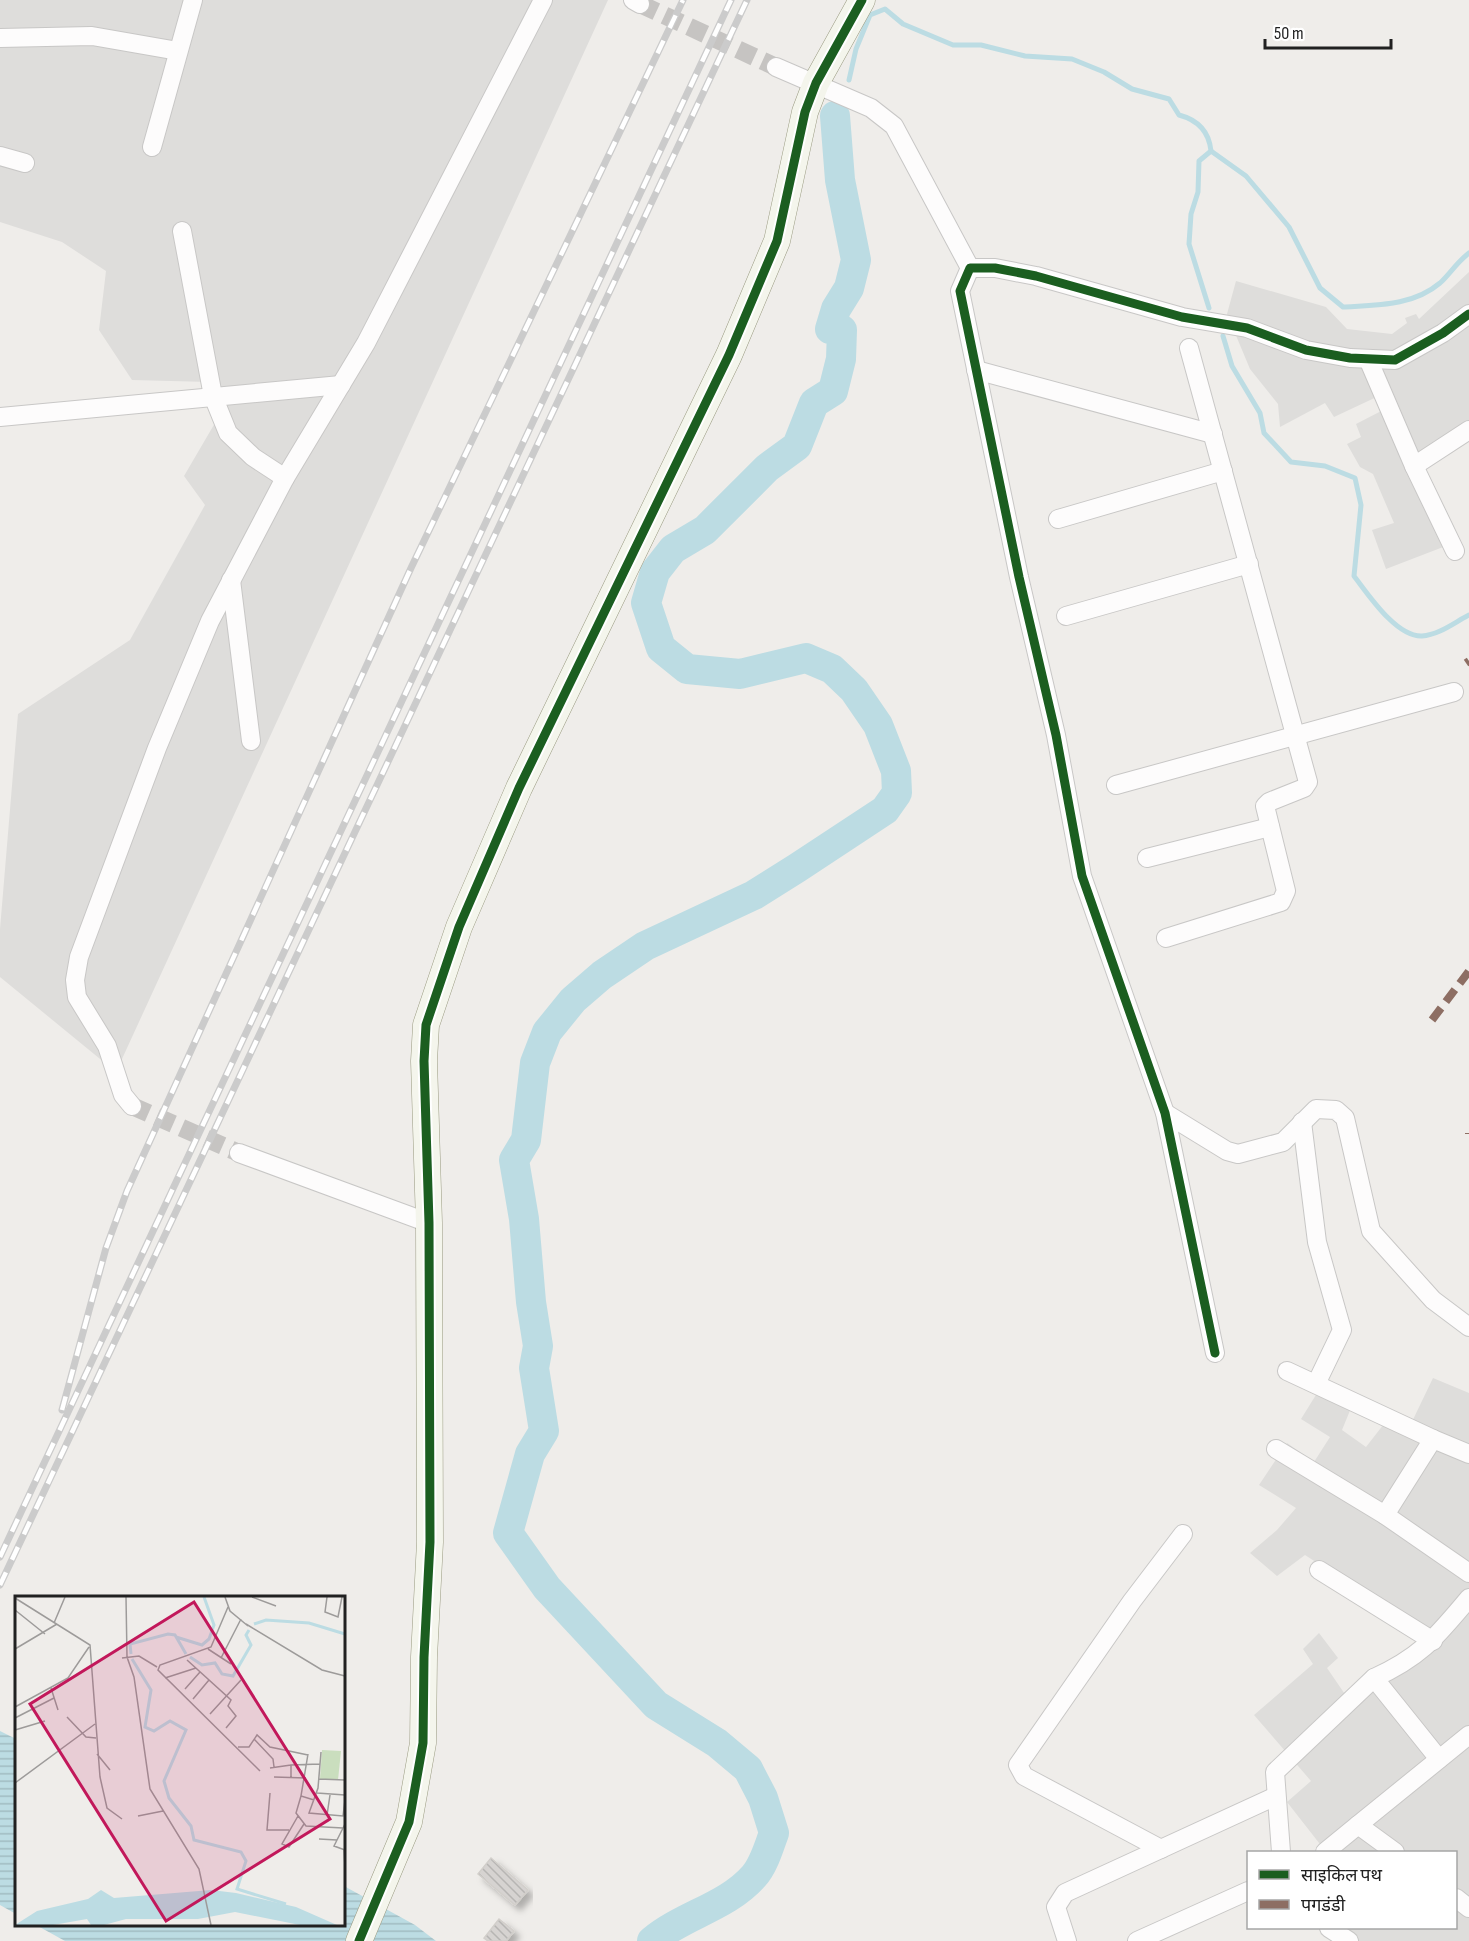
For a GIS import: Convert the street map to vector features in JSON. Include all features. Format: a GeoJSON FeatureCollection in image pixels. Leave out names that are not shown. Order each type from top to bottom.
{"type":"FeatureCollection","features":[{"type":"Feature","properties":{"kind":"street"},"geometry":{"type":"LineString","coordinates":[[152,147],[192,0]]}},
{"type":"Feature","properties":{"kind":"street"},"geometry":{"type":"LineString","coordinates":[[132,1106],[123,1095],[107,1046],[77,997],[75,980],[78,957],[157,748],[210,621],[285,478],[366,343],[466,154],[543,0]]}},
{"type":"Feature","properties":{"kind":"street"},"geometry":{"type":"LineString","coordinates":[[359,1941],[409,1822],[423,1743],[424,1657],[430,1542],[429,1223],[424,1061],[426,1025],[459,927],[519,788],[729,355],[777,241],[805,112],[816,83],[862,0]]}},
{"type":"Feature","properties":{"kind":"street"},"geometry":{"type":"LineString","coordinates":[[0,38],[92,36],[178,51]]}},
{"type":"Feature","properties":{"kind":"street"},"geometry":{"type":"LineString","coordinates":[[776,67],[872,108],[894,126],[970,268]]}},
{"type":"Feature","properties":{"kind":"street"},"geometry":{"type":"LineString","coordinates":[[0,156],[25,163]]}},
{"type":"Feature","properties":{"kind":"street"},"geometry":{"type":"LineString","coordinates":[[182,231],[213,396],[228,433],[253,457],[285,478]]}},
{"type":"Feature","properties":{"kind":"street"},"geometry":{"type":"LineString","coordinates":[[970,268],[995,268],[1036,276],[1182,317],[1247,328],[1305,350],[1368,359],[1395,360],[1443,333],[1469,314]]}},
{"type":"Feature","properties":{"kind":"street"},"geometry":{"type":"LineString","coordinates":[[970,268],[960,291],[1056,735],[1082,876],[1165,1113],[1215,1353]]}},
{"type":"Feature","properties":{"kind":"street"},"geometry":{"type":"LineString","coordinates":[[1166,938],[1281,902],[1287,891],[1265,808],[1267,803],[1304,788],[1308,782],[1189,348]]}},
{"type":"Feature","properties":{"kind":"street"},"geometry":{"type":"LineString","coordinates":[[1368,359],[1414,466],[1455,551]]}},
{"type":"Feature","properties":{"kind":"street"},"geometry":{"type":"LineString","coordinates":[[976,370],[1213,434]]}},
{"type":"Feature","properties":{"kind":"street"},"geometry":{"type":"LineString","coordinates":[[0,417],[341,385]]}},
{"type":"Feature","properties":{"kind":"street"},"geometry":{"type":"LineString","coordinates":[[1414,466],[1469,430]]}},
{"type":"Feature","properties":{"kind":"street"},"geometry":{"type":"LineString","coordinates":[[1058,519],[1223,471]]}},
{"type":"Feature","properties":{"kind":"street"},"geometry":{"type":"LineString","coordinates":[[1066,616],[1249,564]]}},
{"type":"Feature","properties":{"kind":"street"},"geometry":{"type":"LineString","coordinates":[[231,579],[251,741]]}},
{"type":"Feature","properties":{"kind":"street"},"geometry":{"type":"LineString","coordinates":[[1116,785],[1454,692]]}},
{"type":"Feature","properties":{"kind":"street"},"geometry":{"type":"LineString","coordinates":[[1147,858],[1270,827]]}},
{"type":"Feature","properties":{"kind":"street"},"geometry":{"type":"LineString","coordinates":[[1165,1113],[1227,1151],[1238,1154],[1283,1142],[1316,1109],[1336,1110],[1345,1118],[1371,1231],[1433,1300],[1469,1327]]}},
{"type":"Feature","properties":{"kind":"street"},"geometry":{"type":"LineString","coordinates":[[1302,1122],[1317,1242],[1342,1329],[1316,1384]]}},
{"type":"Feature","properties":{"kind":"street"},"geometry":{"type":"LineString","coordinates":[[239,1153],[429,1223]]}},
{"type":"Feature","properties":{"kind":"street"},"geometry":{"type":"LineString","coordinates":[[1287,1371],[1469,1454]]}},
{"type":"Feature","properties":{"kind":"street"},"geometry":{"type":"LineString","coordinates":[[1385,1515],[1433,1439]]}},
{"type":"Feature","properties":{"kind":"street"},"geometry":{"type":"LineString","coordinates":[[1276,1449],[1385,1515],[1469,1573]]}},
{"type":"Feature","properties":{"kind":"street"},"geometry":{"type":"LineString","coordinates":[[1161,1849],[1024,1776],[1018,1765],[1132,1601],[1183,1534]]}},
{"type":"Feature","properties":{"kind":"street"},"geometry":{"type":"LineString","coordinates":[[1319,1570],[1433,1641]]}},
{"type":"Feature","properties":{"kind":"street"},"geometry":{"type":"LineString","coordinates":[[1281,1851],[1274,1777],[1278,1768],[1374,1678],[1406,1664],[1433,1641],[1469,1598]]}},
{"type":"Feature","properties":{"kind":"street"},"geometry":{"type":"LineString","coordinates":[[1374,1678],[1439,1759]]}},
{"type":"Feature","properties":{"kind":"street"},"geometry":{"type":"LineString","coordinates":[[1326,1851],[1469,1735]]}},
{"type":"Feature","properties":{"kind":"street"},"geometry":{"type":"LineString","coordinates":[[1067,1941],[1057,1915],[1056,1906],[1060,1898],[1276,1796]]}},
{"type":"Feature","properties":{"kind":"street"},"geometry":{"type":"LineString","coordinates":[[1358,1825],[1394,1851]]}},
{"type":"Feature","properties":{"kind":"street"},"geometry":{"type":"LineString","coordinates":[[1137,1941],[1247,1891]]}},
{"type":"Feature","properties":{"kind":"street"},"geometry":{"type":"LineString","coordinates":[[1331,1929],[1349,1941]]}},
{"type":"Feature","properties":{"kind":"shaded area"},"geometry":{"type":"Polygon","coordinates":[[[0,0],[608,0],[116,1072],[0,977],[0,929],[18,714],[130,640],[205,505],[184,476],[222,411],[210,382],[132,380],[99,330],[106,271],[62,242],[0,222],[0,0]]]}},
{"type":"Feature","properties":{"kind":"shaded area"},"geometry":{"type":"Polygon","coordinates":[[[1469,272],[1469,430],[1414,466],[1451,544],[1386,569],[1372,530],[1394,523],[1373,474],[1360,467],[1347,444],[1361,437],[1356,424],[1389,407],[1383,394],[1334,417],[1325,403],[1280,427],[1278,404],[1250,369],[1227,314],[1236,281],[1326,307],[1347,329],[1392,334],[1407,323],[1405,318],[1416,314],[1419,319],[1469,272]]]}},
{"type":"Feature","properties":{"kind":"shaded area"},"geometry":{"type":"Polygon","coordinates":[[[1433,1378],[1469,1393],[1469,1941],[1359,1941],[1342,1929],[1457,1929],[1457,1851],[1320,1851],[1323,1848],[1287,1802],[1311,1781],[1254,1715],[1313,1664],[1303,1649],[1319,1633],[1338,1658],[1327,1668],[1351,1703],[1430,1653],[1393,1612],[1305,1555],[1277,1576],[1250,1553],[1277,1530],[1296,1508],[1259,1485],[1287,1443],[1314,1462],[1330,1437],[1301,1419],[1319,1390],[1351,1408],[1342,1430],[1366,1447],[1387,1420],[1408,1430],[1433,1378]]]}},
{"type":"Feature","properties":{"kind":"water"},"geometry":{"type":"Polygon","coordinates":[[[0,1731],[15,1738],[15,1913],[0,1905],[0,1731]]]}},
{"type":"Feature","properties":{"kind":"water"},"geometry":{"type":"Polygon","coordinates":[[[345,1887],[415,1925],[436,1941],[65,1941],[38,1926],[345,1926],[345,1887]]]}},
{"type":"Feature","properties":{"kind":"building"},"geometry":{"type":"Polygon","coordinates":[[[491,1858],[528,1890],[515,1905],[478,1874],[491,1858]]]}},
{"type":"Feature","properties":{"kind":"building"},"geometry":{"type":"Polygon","coordinates":[[[499,1919],[514,1931],[506,1941],[488,1941],[484,1938],[499,1919]]]}},
{"type":"Feature","properties":{"kind":"waterway"},"geometry":{"type":"LineString","coordinates":[[849,80],[856,49],[870,15],[885,9],[903,24],[953,45],[981,45],[1025,56],[1072,59],[1104,72],[1132,89],[1169,99],[1179,115],[1192,120],[1201,127],[1210,144],[1211,151],[1199,161],[1198,192],[1191,214],[1189,244],[1209,308]]}},
{"type":"Feature","properties":{"kind":"waterway"},"geometry":{"type":"LineString","coordinates":[[652,1941],[677,1924],[731,1896],[743,1887],[761,1866],[774,1833],[763,1798],[748,1769],[717,1743],[656,1705],[547,1588],[508,1533],[530,1454],[544,1431],[534,1368],[538,1346],[531,1302],[524,1219],[514,1160],[526,1140],[535,1063],[547,1032],[573,1000],[602,975],[645,946],[754,895],[797,868],[885,810],[897,793],[896,771],[878,725],[854,690],[832,669],[806,658],[740,674],[687,669],[661,648],[646,603],[655,572],[673,549],[705,530],[767,468],[797,446],[814,403],[833,391],[841,359],[842,330],[830,329],[836,309],[849,288],[856,260],[840,180],[835,116]]}},
{"type":"Feature","properties":{"kind":"waterway"},"geometry":{"type":"LineString","coordinates":[[1211,151],[1246,176],[1289,227],[1320,288],[1343,307],[1394,303],[1418,296],[1440,283],[1469,253]]}},
{"type":"Feature","properties":{"kind":"waterway"},"geometry":{"type":"LineString","coordinates":[[1223,336],[1232,366],[1260,413],[1264,433],[1291,462],[1325,466],[1355,478],[1361,505],[1354,576],[1375,603],[1402,630],[1422,636],[1441,631],[1469,615]]}},
{"type":"Feature","properties":{"kind":"tunnel"},"geometry":{"type":"LineString","coordinates":[[640,4],[776,67]]}},
{"type":"Feature","properties":{"kind":"tunnel"},"geometry":{"type":"LineString","coordinates":[[132,1106],[239,1153]]}},
{"type":"Feature","properties":{"kind":"railway"},"geometry":{"type":"LineString","coordinates":[[62,1410],[106,1248],[127,1191],[411,568],[683,0]]}},
{"type":"Feature","properties":{"kind":"railway"},"geometry":{"type":"LineString","coordinates":[[0,1557],[731,0]]}},
{"type":"Feature","properties":{"kind":"railway"},"geometry":{"type":"LineString","coordinates":[[0,1585],[747,0]]}},
{"type":"Feature","properties":{"kind":"marked path"},"geometry":{"type":"LineString","coordinates":[[1432,1020],[1469,971]]}},
{"type":"Feature","properties":{"kind":"cycle path"},"geometry":{"type":"LineString","coordinates":[[359,1941],[409,1822],[423,1743],[424,1657],[430,1542],[429,1223],[424,1061],[426,1025],[459,927],[519,788],[729,355],[777,241],[805,112],[816,83],[862,0]]}},
{"type":"Feature","properties":{"kind":"cycle path"},"geometry":{"type":"LineString","coordinates":[[1215,1353],[1165,1113],[1082,876],[1056,735],[1019,577],[960,291],[970,268],[995,268],[1036,276],[1182,317],[1247,328],[1306,350],[1350,358],[1395,360],[1443,333],[1469,314]]}}]}
